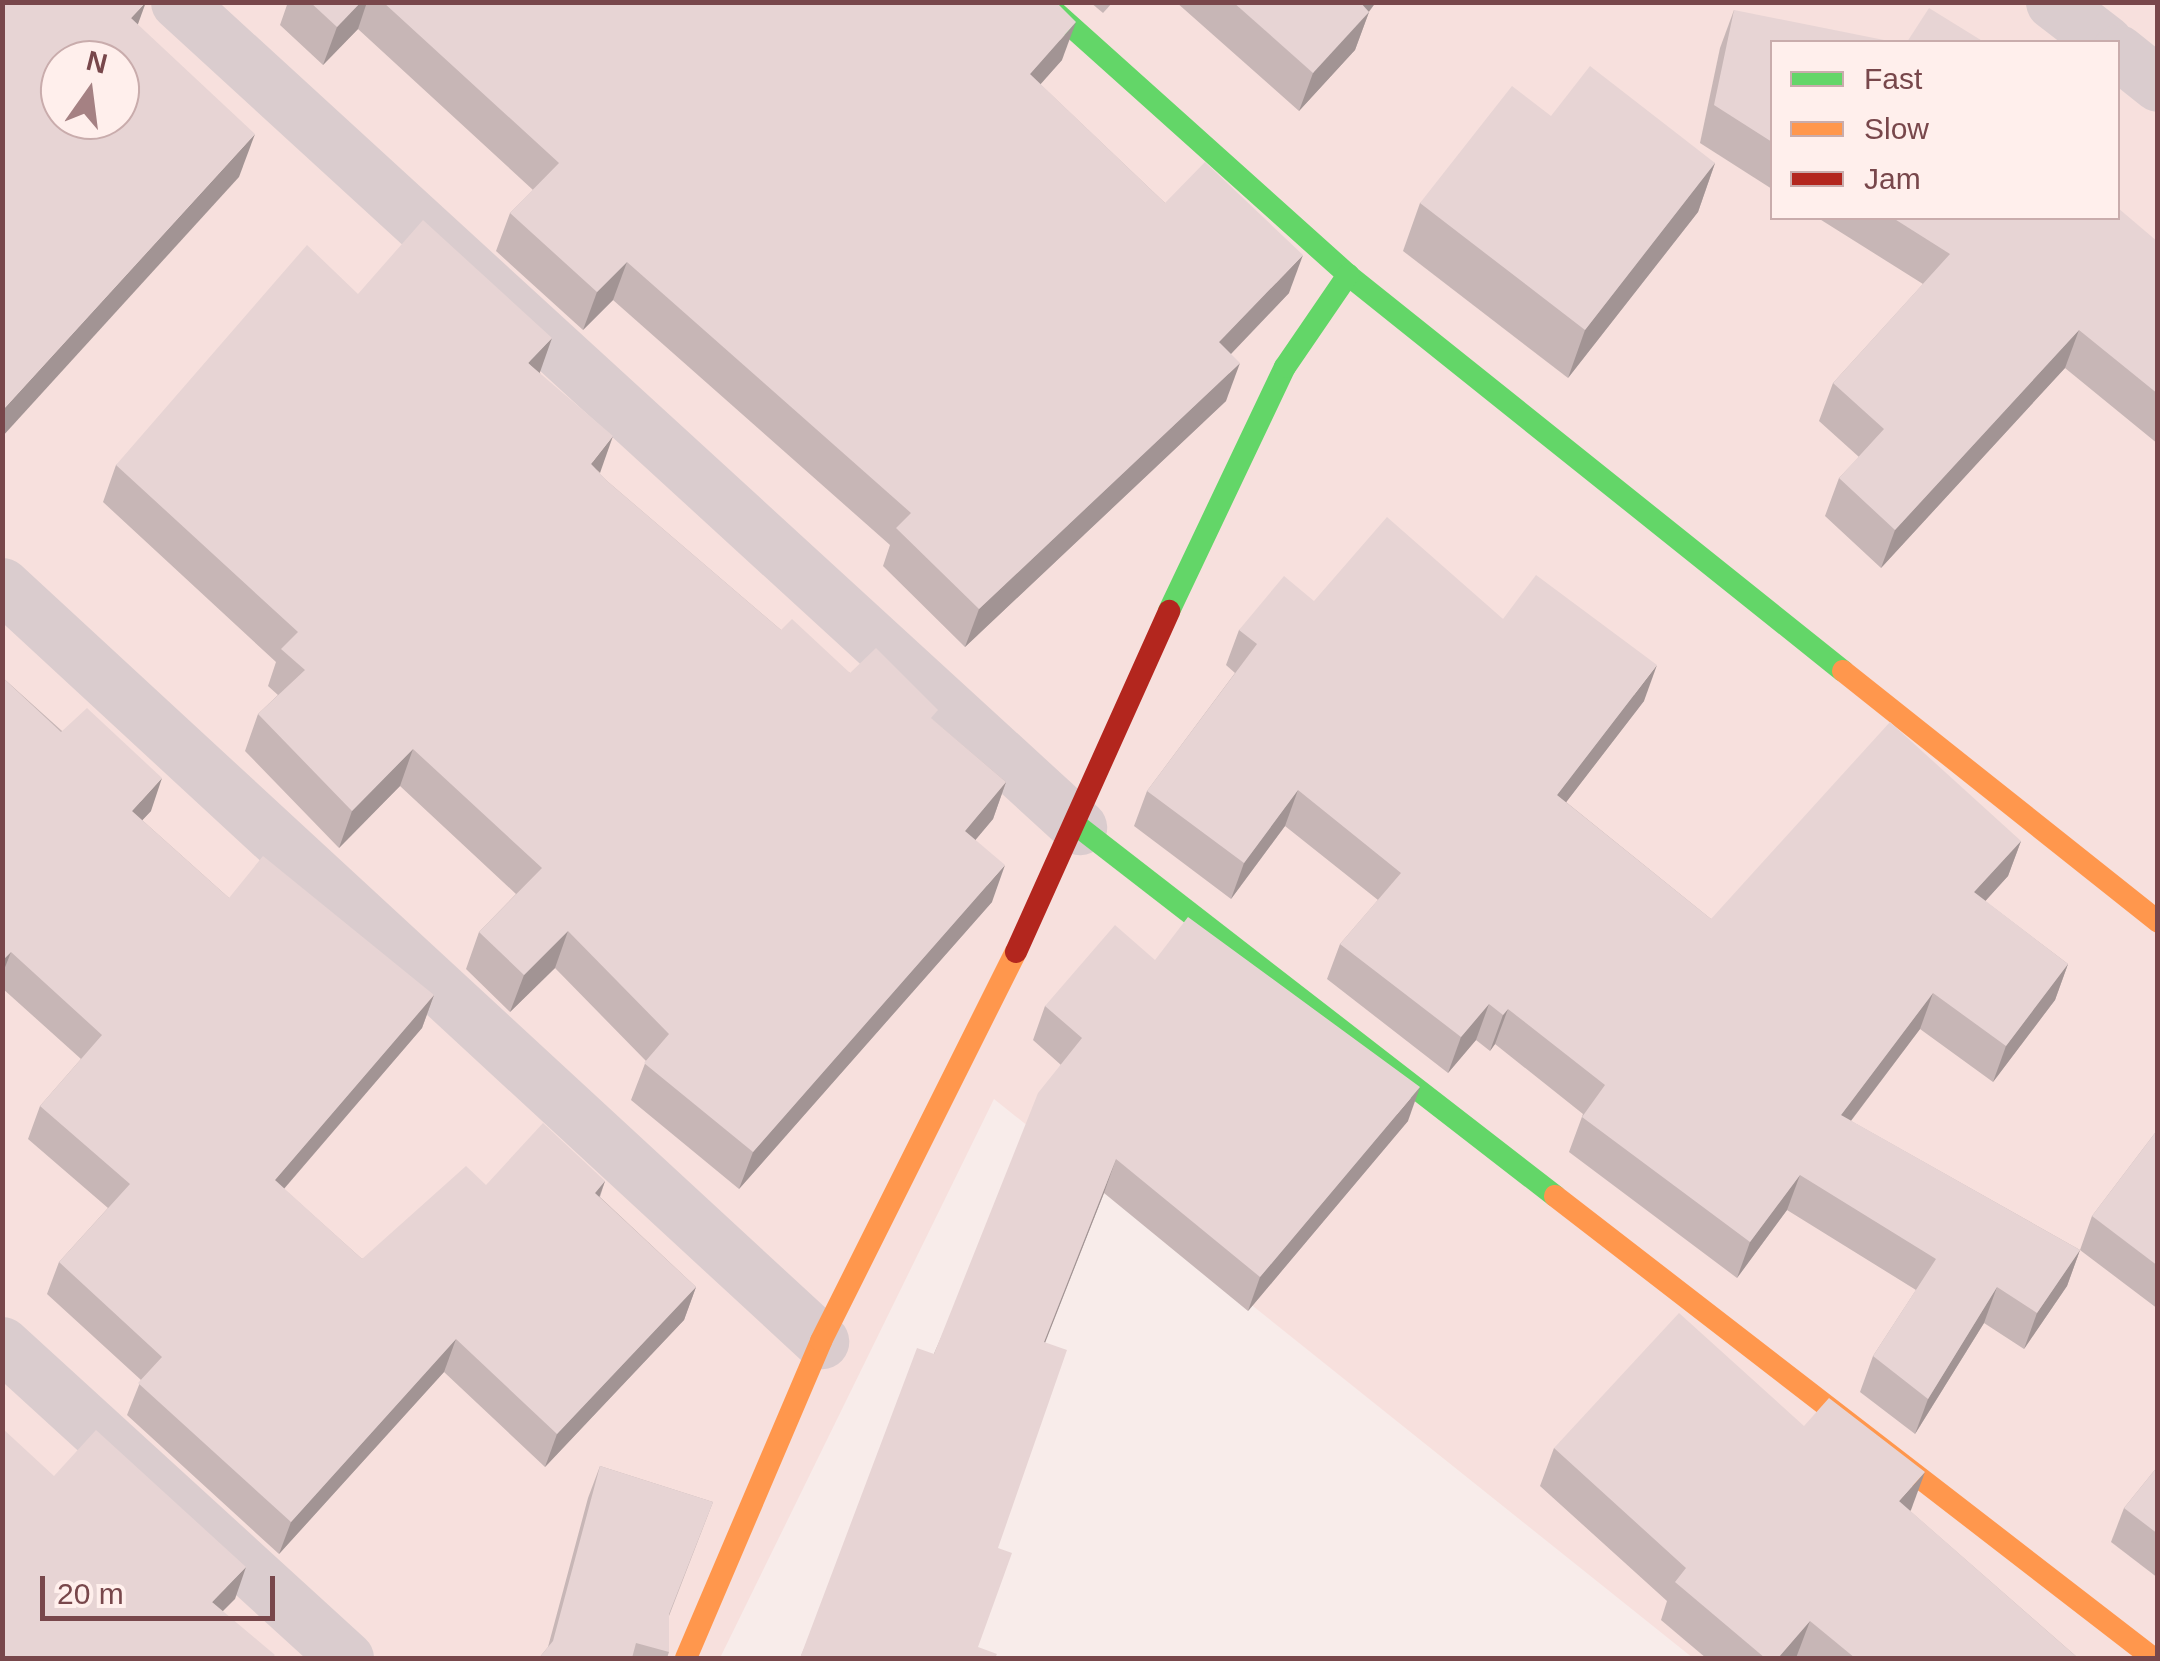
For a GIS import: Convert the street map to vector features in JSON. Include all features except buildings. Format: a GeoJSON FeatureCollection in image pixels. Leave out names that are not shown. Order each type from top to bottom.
{"type":"FeatureCollection","features":[{"type":"Feature","properties":{"kind":"street"},"geometry":{"type":"LineString","coordinates":[[178,2],[1079,828],[2153,1658]]}},
{"type":"Feature","properties":{"kind":"street"},"geometry":{"type":"LineString","coordinates":[[1044,2],[1348,275],[2158,922]]}},
{"type":"Feature","properties":{"kind":"street"},"geometry":{"type":"LineString","coordinates":[[2053,2],[2102,40]]}},
{"type":"Feature","properties":{"kind":"street"},"geometry":{"type":"LineString","coordinates":[[2120,54],[2158,84]]}},
{"type":"Feature","properties":{"kind":"street"},"geometry":{"type":"LineString","coordinates":[[686,1658],[821,1341],[1079,828],[1216,499],[1285,367],[1348,275]]}},
{"type":"Feature","properties":{"kind":"street"},"geometry":{"type":"LineString","coordinates":[[2,584],[821,1341]]}},
{"type":"Feature","properties":{"kind":"street"},"geometry":{"type":"LineString","coordinates":[[2,1344],[346,1658]]}},
{"type":"Feature","properties":{"kind":"shaded area"},"geometry":{"type":"Polygon","coordinates":[[[3,3],[2157,3],[2157,1658],[1693,1658],[994,1099],[720,1658],[3,1658],[3,3]]]}},
{"type":"Feature","properties":{"kind":"traffic: fast"},"geometry":{"type":"LineString","coordinates":[[1044,2],[1348,275],[1843,671]]}},
{"type":"Feature","properties":{"kind":"traffic: fast"},"geometry":{"type":"LineString","coordinates":[[1169,611],[1285,367],[1348,275]]}},
{"type":"Feature","properties":{"kind":"traffic: fast"},"geometry":{"type":"LineString","coordinates":[[1079,827],[1555,1196]]}},
{"type":"Feature","properties":{"kind":"traffic: slow"},"geometry":{"type":"LineString","coordinates":[[1843,671],[2158,922]]}},
{"type":"Feature","properties":{"kind":"traffic: slow"},"geometry":{"type":"LineString","coordinates":[[686,1658],[821,1341],[1016,952]]}},
{"type":"Feature","properties":{"kind":"traffic: slow"},"geometry":{"type":"LineString","coordinates":[[1555,1196],[2153,1658]]}},
{"type":"Feature","properties":{"kind":"traffic: jam"},"geometry":{"type":"LineString","coordinates":[[1016,952],[1169,611]]}}]}
